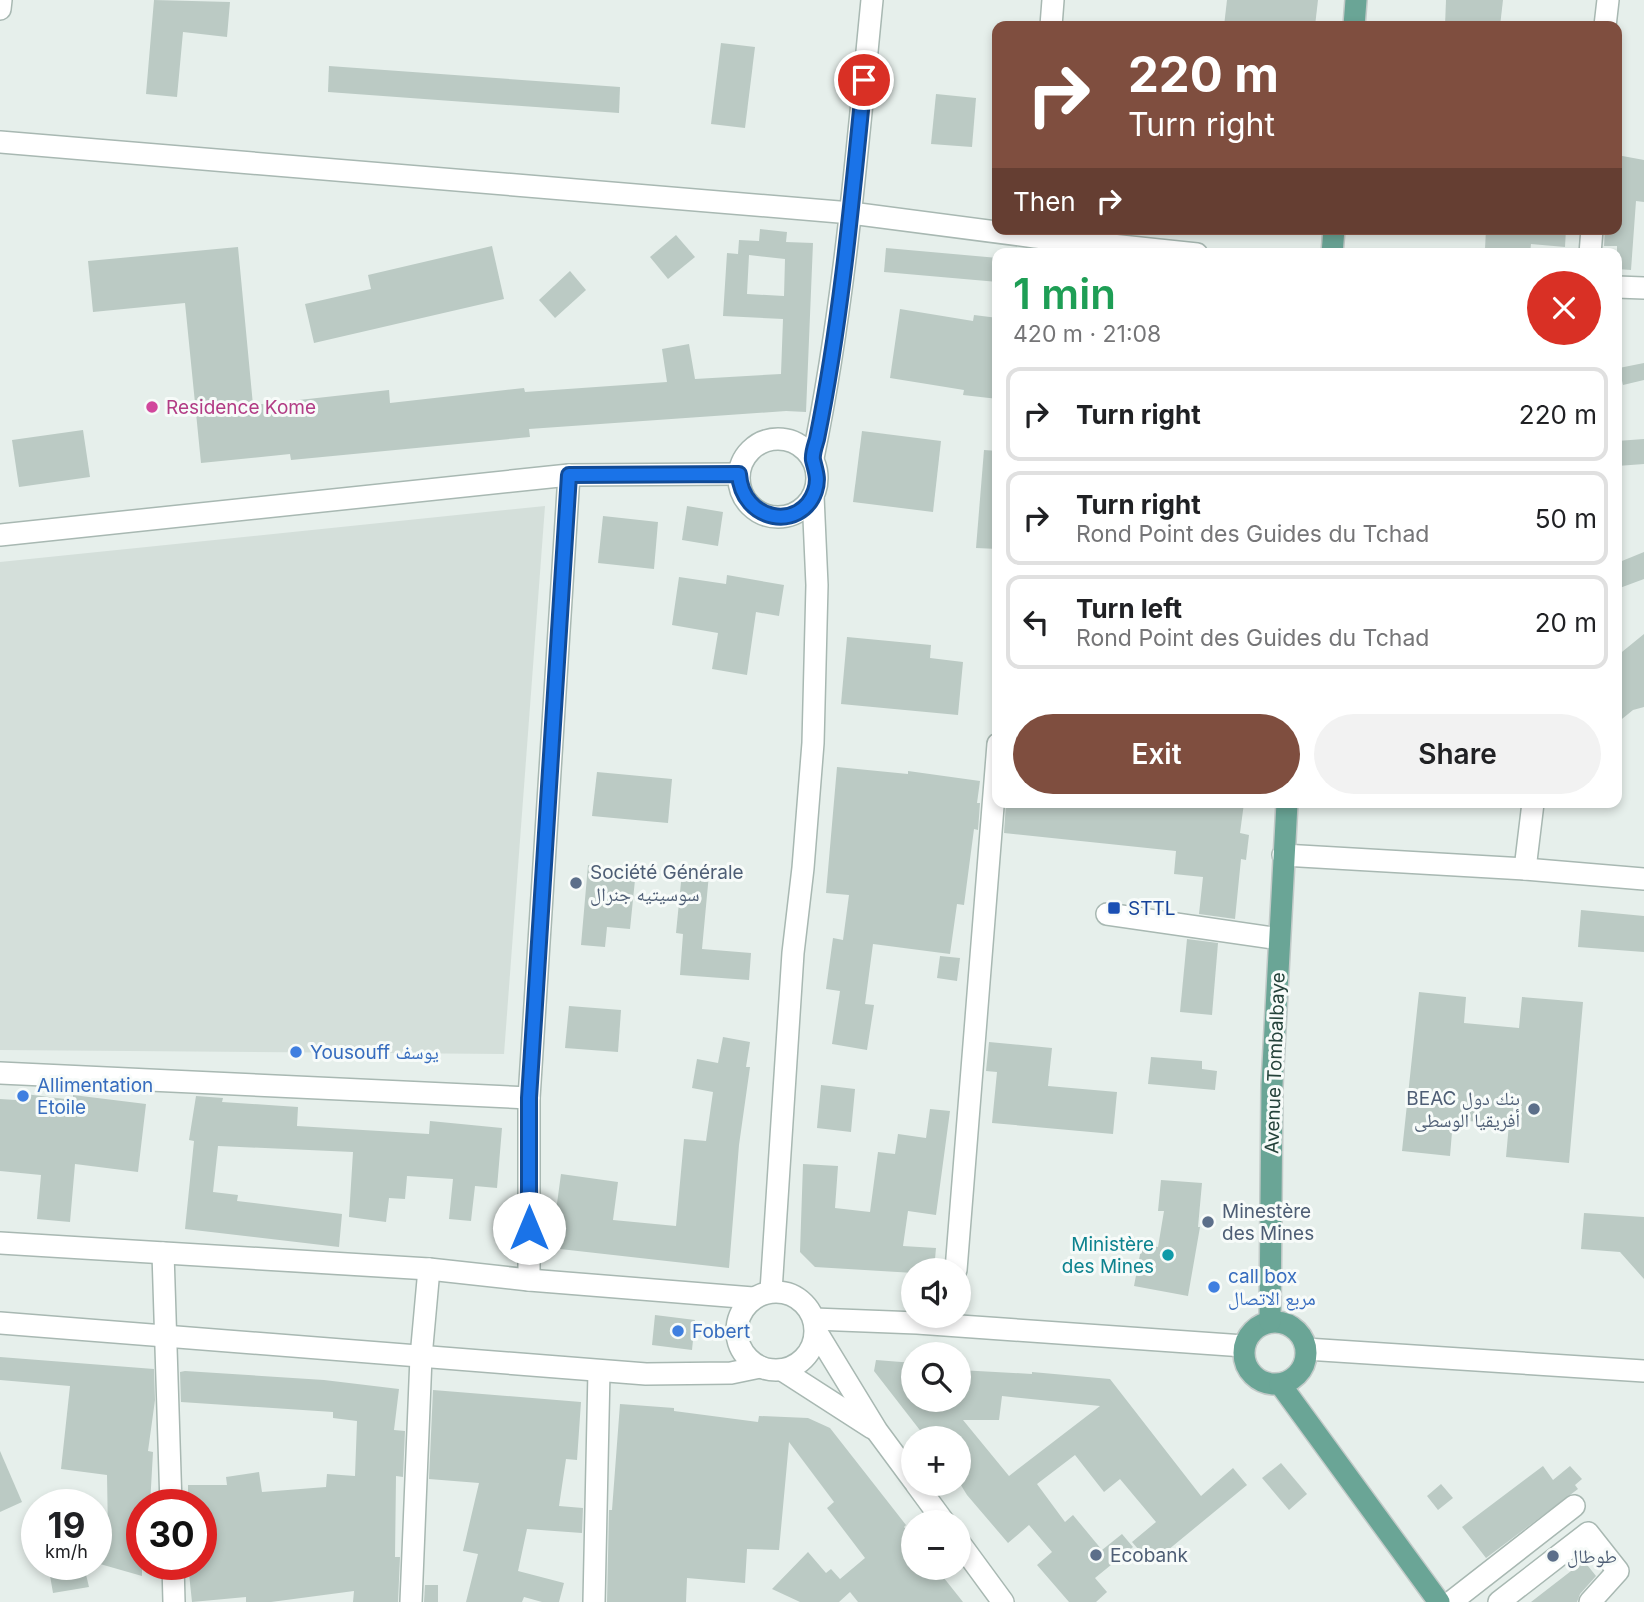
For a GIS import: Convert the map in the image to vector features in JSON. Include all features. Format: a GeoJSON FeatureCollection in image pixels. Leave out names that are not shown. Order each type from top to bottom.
{"type":"FeatureCollection","features":[{"type":"Feature","properties":{"kind":"main road"},"geometry":{"type":"LineString","coordinates":[[1354,21],[1356,0]]}},
{"type":"Feature","properties":{"kind":"main road","name":"Avenue Tombalbaye"},"geometry":{"type":"LineString","coordinates":[[1270,1322],[1272,1085],[1287,808]]}},
{"type":"Feature","properties":{"kind":"main road"},"geometry":{"type":"LineString","coordinates":[[1270,1322],[1294,1328],[1302,1337],[1306,1349],[1300,1372],[1291,1380],[1280,1384],[1259,1381],[1251,1375],[1243,1356],[1244,1346],[1250,1335],[1258,1326],[1270,1322]]}},
{"type":"Feature","properties":{"kind":"main road"},"geometry":{"type":"LineString","coordinates":[[1280,1384],[1439,1602]]}},
{"type":"Feature","properties":{"kind":"street"},"geometry":{"type":"LineString","coordinates":[[0,9],[1,0]]}},
{"type":"Feature","properties":{"kind":"street"},"geometry":{"type":"LineString","coordinates":[[760,1367],[747,1357],[738,1343],[737,1327],[742,1310],[762,1295],[813,743],[817,585],[813,496],[817,477],[813,458],[829,378],[851,213],[872,0]]}},
{"type":"Feature","properties":{"kind":"street"},"geometry":{"type":"LineString","coordinates":[[1051,21],[1053,0]]}},
{"type":"Feature","properties":{"kind":"street"},"geometry":{"type":"LineString","coordinates":[[1606,21],[1608,0]]}},
{"type":"Feature","properties":{"kind":"street"},"geometry":{"type":"LineString","coordinates":[[0,142],[851,213],[992,234]]}},
{"type":"Feature","properties":{"kind":"street"},"geometry":{"type":"LineString","coordinates":[[1000,235],[1127,248]]}},
{"type":"Feature","properties":{"kind":"street"},"geometry":{"type":"LineString","coordinates":[[1622,287],[1644,288]]}},
{"type":"Feature","properties":{"kind":"street"},"geometry":{"type":"LineString","coordinates":[[813,458],[800,445],[792,442],[783,439],[765,441],[750,451],[739,474],[745,498],[763,513],[785,516],[796,512],[813,496]]}},
{"type":"Feature","properties":{"kind":"street"},"geometry":{"type":"LineString","coordinates":[[0,535],[569,475],[739,474]]}},
{"type":"Feature","properties":{"kind":"street"},"geometry":{"type":"LineString","coordinates":[[529,1280],[529,1098],[569,475]]}},
{"type":"Feature","properties":{"kind":"street"},"geometry":{"type":"LineString","coordinates":[[957,1258],[993,808]]}},
{"type":"Feature","properties":{"kind":"street"},"geometry":{"type":"LineString","coordinates":[[1525,869],[1531,808]]}},
{"type":"Feature","properties":{"kind":"street"},"geometry":{"type":"LineString","coordinates":[[1283,855],[1644,879]]}},
{"type":"Feature","properties":{"kind":"street"},"geometry":{"type":"LineString","coordinates":[[1107,914],[1279,939]]}},
{"type":"Feature","properties":{"kind":"street"},"geometry":{"type":"LineString","coordinates":[[0,1073],[529,1098]]}},
{"type":"Feature","properties":{"kind":"street"},"geometry":{"type":"LineString","coordinates":[[0,1243],[429,1269],[529,1280],[762,1295],[785,1292],[798,1297],[808,1306],[815,1325],[877,1431],[901,1463]]}},
{"type":"Feature","properties":{"kind":"street"},"geometry":{"type":"LineString","coordinates":[[163,1253],[171,1489]]}},
{"type":"Feature","properties":{"kind":"street"},"geometry":{"type":"LineString","coordinates":[[411,1602],[421,1357],[429,1269]]}},
{"type":"Feature","properties":{"kind":"street"},"geometry":{"type":"LineString","coordinates":[[815,1325],[901,1322]]}},
{"type":"Feature","properties":{"kind":"street"},"geometry":{"type":"LineString","coordinates":[[0,1323],[599,1371],[694,1374],[731,1373],[760,1367],[782,1370],[877,1431]]}},
{"type":"Feature","properties":{"kind":"street"},"geometry":{"type":"LineString","coordinates":[[971,1323],[1244,1346]]}},
{"type":"Feature","properties":{"kind":"street"},"geometry":{"type":"LineString","coordinates":[[782,1370],[802,1361],[809,1352],[815,1325]]}},
{"type":"Feature","properties":{"kind":"street"},"geometry":{"type":"LineString","coordinates":[[1306,1349],[1644,1371]]}},
{"type":"Feature","properties":{"kind":"street"},"geometry":{"type":"LineString","coordinates":[[594,1602],[599,1371]]}},
{"type":"Feature","properties":{"kind":"street"},"geometry":{"type":"LineString","coordinates":[[1451,1602],[1574,1506]]}},
{"type":"Feature","properties":{"kind":"street"},"geometry":{"type":"LineString","coordinates":[[1548,1526],[1566,1550]]}},
{"type":"Feature","properties":{"kind":"street"},"geometry":{"type":"LineString","coordinates":[[1492,1570],[1504,1598],[1588,1533],[1618,1571],[1590,1602]]}},
{"type":"Feature","properties":{"kind":"street"},"geometry":{"type":"LineString","coordinates":[[971,1558],[1003,1602]]}},
{"type":"Feature","properties":{"kind":"street"},"geometry":{"type":"LineString","coordinates":[[173,1580],[174,1602]]}},
{"type":"Feature","properties":{"kind":"shaded area"},"geometry":{"type":"Polygon","coordinates":[[[545,506],[504,1054],[0,1050],[0,562],[545,506]]]}},
{"type":"Feature","properties":{"kind":"building"},"geometry":{"type":"Polygon","coordinates":[[[154,0],[230,2],[227,37],[183,32],[177,97],[146,94],[154,0]]]}},
{"type":"Feature","properties":{"kind":"building"},"geometry":{"type":"Polygon","coordinates":[[[1227,0],[1318,0],[1316,21],[1225,21],[1227,0]]]}},
{"type":"Feature","properties":{"kind":"building"},"geometry":{"type":"Polygon","coordinates":[[[1446,0],[1503,0],[1501,21],[1445,21],[1446,0]]]}},
{"type":"Feature","properties":{"kind":"building"},"geometry":{"type":"Polygon","coordinates":[[[721,43],[755,47],[745,128],[711,124],[721,43]]]}},
{"type":"Feature","properties":{"kind":"building"},"geometry":{"type":"Polygon","coordinates":[[[329,66],[620,87],[619,113],[328,92],[329,66]]]}},
{"type":"Feature","properties":{"kind":"building"},"geometry":{"type":"Polygon","coordinates":[[[936,94],[976,98],[972,147],[931,144],[936,94]]]}},
{"type":"Feature","properties":{"kind":"building"},"geometry":{"type":"Polygon","coordinates":[[[1622,156],[1644,160],[1644,202],[1636,201],[1631,270],[1622,269],[1622,248],[1604,246],[1605,235],[1622,235],[1622,156]]]}},
{"type":"Feature","properties":{"kind":"building"},"geometry":{"type":"Polygon","coordinates":[[[760,229],[787,232],[786,242],[813,243],[806,412],[786,411],[529,429],[530,437],[291,460],[290,454],[201,463],[185,303],[93,312],[88,261],[238,247],[253,405],[389,390],[390,403],[524,388],[525,392],[667,382],[662,349],[689,344],[695,379],[781,374],[783,319],[723,316],[727,253],[738,254],[739,240],[759,241],[760,229]],[[749,255],[747,294],[784,296],[785,259],[749,255]]]}},
{"type":"Feature","properties":{"kind":"building"},"geometry":{"type":"Polygon","coordinates":[[[676,235],[695,257],[668,279],[650,257],[676,235]]]}},
{"type":"Feature","properties":{"kind":"building"},"geometry":{"type":"Polygon","coordinates":[[[1486,235],[1566,235],[1565,247],[1531,244],[1531,248],[1485,248],[1486,235]]]}},
{"type":"Feature","properties":{"kind":"building"},"geometry":{"type":"Polygon","coordinates":[[[492,246],[504,299],[314,343],[305,304],[371,289],[368,275],[492,246]]]}},
{"type":"Feature","properties":{"kind":"building"},"geometry":{"type":"Polygon","coordinates":[[[886,248],[992,257],[992,281],[884,272],[886,248]]]}},
{"type":"Feature","properties":{"kind":"building"},"geometry":{"type":"Polygon","coordinates":[[[570,271],[586,290],[555,318],[539,300],[570,271]]]}},
{"type":"Feature","properties":{"kind":"building"},"geometry":{"type":"Polygon","coordinates":[[[900,309],[973,321],[974,315],[992,317],[992,398],[963,395],[964,390],[890,378],[900,309]]]}},
{"type":"Feature","properties":{"kind":"building"},"geometry":{"type":"Polygon","coordinates":[[[1644,363],[1644,380],[1623,385],[1622,367],[1644,363]]]}},
{"type":"Feature","properties":{"kind":"building"},"geometry":{"type":"Polygon","coordinates":[[[83,430],[90,477],[19,487],[12,440],[83,430]]]}},
{"type":"Feature","properties":{"kind":"building"},"geometry":{"type":"Polygon","coordinates":[[[862,431],[941,441],[933,512],[853,502],[862,431]]]}},
{"type":"Feature","properties":{"kind":"building"},"geometry":{"type":"Polygon","coordinates":[[[1644,439],[1644,464],[1622,466],[1622,441],[1644,439]]]}},
{"type":"Feature","properties":{"kind":"building"},"geometry":{"type":"Polygon","coordinates":[[[984,450],[992,451],[992,549],[976,548],[984,450]]]}},
{"type":"Feature","properties":{"kind":"building"},"geometry":{"type":"Polygon","coordinates":[[[687,506],[723,512],[718,546],[682,540],[687,506]]]}},
{"type":"Feature","properties":{"kind":"building"},"geometry":{"type":"Polygon","coordinates":[[[603,516],[658,522],[654,569],[598,563],[603,516]]]}},
{"type":"Feature","properties":{"kind":"building"},"geometry":{"type":"Polygon","coordinates":[[[1644,552],[1644,579],[1622,587],[1622,561],[1644,552]]]}},
{"type":"Feature","properties":{"kind":"building"},"geometry":{"type":"Polygon","coordinates":[[[727,575],[784,585],[779,616],[756,612],[747,675],[712,669],[718,633],[672,625],[679,577],[726,584],[727,575]]]}},
{"type":"Feature","properties":{"kind":"building"},"geometry":{"type":"Polygon","coordinates":[[[1644,634],[1644,707],[1633,710],[1622,719],[1622,652],[1644,634]]]}},
{"type":"Feature","properties":{"kind":"building"},"geometry":{"type":"Polygon","coordinates":[[[847,637],[931,645],[930,658],[963,662],[958,715],[841,704],[847,637]]]}},
{"type":"Feature","properties":{"kind":"building"},"geometry":{"type":"Polygon","coordinates":[[[837,767],[908,774],[908,771],[980,781],[977,803],[980,803],[978,830],[974,829],[964,905],[957,904],[950,954],[873,944],[865,1004],[874,1005],[867,1050],[832,1044],[840,991],[826,989],[833,938],[843,940],[849,895],[826,893],[837,767]]]}},
{"type":"Feature","properties":{"kind":"building"},"geometry":{"type":"Polygon","coordinates":[[[597,772],[672,779],[668,823],[592,816],[597,772]]]}},
{"type":"Feature","properties":{"kind":"building"},"geometry":{"type":"Polygon","coordinates":[[[1006,808],[1243,808],[1240,833],[1249,835],[1246,860],[1241,859],[1235,919],[1199,914],[1203,877],[1174,874],[1176,851],[1004,833],[1006,808]]]}},
{"type":"Feature","properties":{"kind":"building"},"geometry":{"type":"Polygon","coordinates":[[[588,865],[636,870],[630,929],[607,927],[605,947],[581,945],[588,865]]]}},
{"type":"Feature","properties":{"kind":"building"},"geometry":{"type":"Polygon","coordinates":[[[682,872],[709,874],[702,949],[751,953],[749,980],[680,975],[683,934],[676,933],[682,872]]]}},
{"type":"Feature","properties":{"kind":"building"},"geometry":{"type":"Polygon","coordinates":[[[1581,910],[1644,916],[1644,952],[1578,947],[1581,910]]]}},
{"type":"Feature","properties":{"kind":"building"},"geometry":{"type":"Polygon","coordinates":[[[1187,939],[1218,943],[1212,1015],[1180,1012],[1187,939]]]}},
{"type":"Feature","properties":{"kind":"building"},"geometry":{"type":"Polygon","coordinates":[[[940,956],[960,958],[957,981],[937,978],[940,956]]]}},
{"type":"Feature","properties":{"kind":"building"},"geometry":{"type":"Polygon","coordinates":[[[1419,992],[1466,997],[1464,1023],[1519,1028],[1522,997],[1583,1002],[1569,1163],[1506,1157],[1509,1124],[1453,1120],[1450,1156],[1402,1151],[1419,992]]]}},
{"type":"Feature","properties":{"kind":"building"},"geometry":{"type":"Polygon","coordinates":[[[569,1006],[621,1010],[618,1052],[565,1048],[569,1006]]]}},
{"type":"Feature","properties":{"kind":"building"},"geometry":{"type":"Polygon","coordinates":[[[723,1037],[750,1042],[746,1067],[750,1067],[739,1145],[729,1268],[551,1248],[561,1174],[618,1182],[613,1220],[676,1226],[684,1139],[706,1141],[713,1092],[692,1088],[697,1059],[718,1063],[723,1037]]]}},
{"type":"Feature","properties":{"kind":"building"},"geometry":{"type":"Polygon","coordinates":[[[989,1042],[1052,1048],[1048,1086],[1117,1092],[1113,1134],[992,1123],[997,1072],[986,1071],[989,1042]]]}},
{"type":"Feature","properties":{"kind":"building"},"geometry":{"type":"Polygon","coordinates":[[[1151,1057],[1202,1061],[1202,1069],[1217,1071],[1215,1090],[1148,1084],[1151,1057]]]}},
{"type":"Feature","properties":{"kind":"building"},"geometry":{"type":"Polygon","coordinates":[[[821,1085],[855,1089],[851,1132],[817,1128],[821,1085]]]}},
{"type":"Feature","properties":{"kind":"building"},"geometry":{"type":"Polygon","coordinates":[[[17,1093],[73,1100],[73,1095],[146,1104],[138,1172],[75,1164],[70,1222],[37,1219],[41,1175],[0,1171],[0,1099],[16,1100],[17,1093]]]}},
{"type":"Feature","properties":{"kind":"building"},"geometry":{"type":"Polygon","coordinates":[[[196,1096],[223,1098],[222,1102],[298,1107],[297,1126],[429,1134],[430,1121],[502,1128],[497,1188],[475,1186],[471,1221],[449,1219],[453,1179],[407,1176],[405,1199],[389,1198],[386,1222],[349,1217],[353,1152],[218,1146],[213,1192],[238,1195],[237,1201],[342,1214],[339,1247],[185,1229],[194,1141],[189,1140],[196,1096]]]}},
{"type":"Feature","properties":{"kind":"building"},"geometry":{"type":"Polygon","coordinates":[[[930,1109],[950,1111],[936,1215],[908,1211],[903,1246],[936,1248],[935,1258],[901,1258],[901,1272],[815,1267],[800,1252],[803,1164],[838,1166],[835,1208],[870,1212],[878,1152],[895,1154],[898,1134],[926,1138],[930,1109]]]}},
{"type":"Feature","properties":{"kind":"building","name":"Ministère des Mines"},"geometry":{"type":"Polygon","coordinates":[[[1161,1180],[1202,1183],[1200,1227],[1188,1296],[1134,1286],[1142,1244],[1158,1247],[1164,1211],[1158,1211],[1161,1180]]]}},
{"type":"Feature","properties":{"kind":"building"},"geometry":{"type":"Polygon","coordinates":[[[1584,1213],[1644,1217],[1644,1279],[1620,1252],[1581,1249],[1584,1213]]]}},
{"type":"Feature","properties":{"kind":"building"},"geometry":{"type":"Polygon","coordinates":[[[655,1315],[695,1320],[692,1350],[652,1345],[655,1315]]]}},
{"type":"Feature","properties":{"kind":"building"},"geometry":{"type":"Polygon","coordinates":[[[0,1357],[154,1369],[155,1400],[148,1451],[153,1452],[151,1489],[126,1489],[126,1571],[112,1567],[112,1489],[107,1489],[107,1475],[61,1469],[70,1386],[0,1380],[0,1357]]]}},
{"type":"Feature","properties":{"kind":"building"},"geometry":{"type":"Polygon","coordinates":[[[876,1360],[901,1362],[901,1406],[874,1371],[876,1360]]]}},
{"type":"Feature","properties":{"kind":"building"},"geometry":{"type":"Polygon","coordinates":[[[971,1371],[1032,1372],[1110,1379],[1201,1496],[1233,1468],[1247,1485],[1151,1564],[1132,1542],[1156,1522],[1120,1479],[1104,1492],[1075,1455],[1037,1484],[1065,1522],[1073,1515],[1102,1550],[1122,1534],[1133,1547],[1095,1578],[1107,1592],[1096,1602],[1069,1602],[1037,1565],[1052,1552],[1029,1525],[1008,1543],[968,1496],[971,1496],[971,1430],[1009,1476],[1100,1406],[1002,1396],[999,1420],[963,1420],[968,1426],[917,1426],[906,1412],[971,1412],[971,1371]]]}},
{"type":"Feature","properties":{"kind":"building"},"geometry":{"type":"Polygon","coordinates":[[[180,1372],[324,1380],[399,1389],[394,1430],[405,1431],[403,1477],[396,1476],[395,1557],[400,1557],[398,1602],[353,1602],[354,1591],[271,1602],[246,1602],[246,1597],[192,1602],[190,1580],[217,1580],[217,1489],[188,1489],[188,1485],[227,1485],[226,1477],[259,1472],[262,1492],[326,1487],[327,1474],[355,1476],[357,1421],[333,1418],[333,1412],[181,1402],[180,1372]]]}},
{"type":"Feature","properties":{"kind":"building"},"geometry":{"type":"Polygon","coordinates":[[[433,1390],[581,1402],[577,1460],[566,1459],[559,1506],[583,1508],[582,1533],[527,1529],[518,1571],[564,1583],[559,1602],[542,1602],[524,1597],[522,1602],[466,1602],[478,1554],[463,1551],[479,1483],[429,1479],[433,1390]]]}},
{"type":"Feature","properties":{"kind":"building"},"geometry":{"type":"Polygon","coordinates":[[[620,1404],[674,1408],[674,1411],[758,1422],[759,1416],[808,1418],[830,1428],[901,1519],[901,1580],[946,1580],[963,1602],[858,1602],[850,1592],[839,1602],[800,1602],[772,1589],[808,1552],[826,1573],[831,1569],[840,1579],[865,1558],[827,1508],[834,1502],[789,1442],[779,1550],[747,1549],[745,1583],[687,1578],[686,1602],[607,1602],[609,1510],[612,1510],[620,1404]]]}},
{"type":"Feature","properties":{"kind":"building"},"geometry":{"type":"Polygon","coordinates":[[[0,1451],[21,1502],[0,1512],[0,1451]]]}},
{"type":"Feature","properties":{"kind":"building"},"geometry":{"type":"Polygon","coordinates":[[[1281,1463],[1307,1494],[1289,1510],[1262,1478],[1281,1463]]]}},
{"type":"Feature","properties":{"kind":"building"},"geometry":{"type":"Polygon","coordinates":[[[1543,1466],[1553,1480],[1570,1466],[1582,1479],[1575,1485],[1578,1489],[1486,1558],[1462,1527],[1543,1466]]]}},
{"type":"Feature","properties":{"kind":"building"},"geometry":{"type":"Polygon","coordinates":[[[1441,1484],[1453,1498],[1438,1510],[1427,1496],[1441,1484]]]}},
{"type":"Feature","properties":{"kind":"building"},"geometry":{"type":"Polygon","coordinates":[[[1584,1561],[1596,1576],[1580,1594],[1577,1602],[1531,1602],[1584,1561]]]}},
{"type":"Feature","properties":{"kind":"building"},"geometry":{"type":"Polygon","coordinates":[[[51,1580],[87,1580],[89,1587],[53,1593],[51,1580]]]}},
{"type":"Feature","properties":{"kind":"building"},"geometry":{"type":"Polygon","coordinates":[[[425,1585],[438,1585],[438,1602],[424,1602],[425,1585]]]}},
{"type":"Feature","properties":{"kind":"place","name":"Residence Kome"},"geometry":{"type":"Point","coordinates":[152,407]}},
{"type":"Feature","properties":{"kind":"place","name":"Société Générale سوسيتيه جنرال"},"geometry":{"type":"Point","coordinates":[576,883]}},
{"type":"Feature","properties":{"kind":"place","name":"STTL"},"geometry":{"type":"Point","coordinates":[1114,908]}},
{"type":"Feature","properties":{"kind":"place","name":"Yousouff يوسف"},"geometry":{"type":"Point","coordinates":[296,1052]}},
{"type":"Feature","properties":{"kind":"place","name":"Allimentation Etoile"},"geometry":{"type":"Point","coordinates":[23,1096]}},
{"type":"Feature","properties":{"kind":"place","name":"BEAC بنك دول أفريقيا الوسطى"},"geometry":{"type":"Point","coordinates":[1534,1109]}},
{"type":"Feature","properties":{"kind":"place","name":"Minestère des Mines"},"geometry":{"type":"Point","coordinates":[1208,1222]}},
{"type":"Feature","properties":{"kind":"place","name":"Ministère des Mines"},"geometry":{"type":"Point","coordinates":[1168,1255]}},
{"type":"Feature","properties":{"kind":"place","name":"call box مربع الاتصال"},"geometry":{"type":"Point","coordinates":[1214,1287]}},
{"type":"Feature","properties":{"kind":"place","name":"Fobert"},"geometry":{"type":"Point","coordinates":[678,1331]}},
{"type":"Feature","properties":{"kind":"place","name":"Ecobank"},"geometry":{"type":"Point","coordinates":[1096,1555]}},
{"type":"Feature","properties":{"kind":"place","name":"طوطال"},"geometry":{"type":"Point","coordinates":[1553,1556]}},
{"type":"Feature","properties":{"kind":"route"},"geometry":{"type":"LineString","coordinates":[[529,1228],[529,1098],[569,475],[739,474],[745,498],[753,507],[774,516],[796,512],[813,496],[817,477],[813,458],[829,378],[851,213],[864,80]]}}]}
